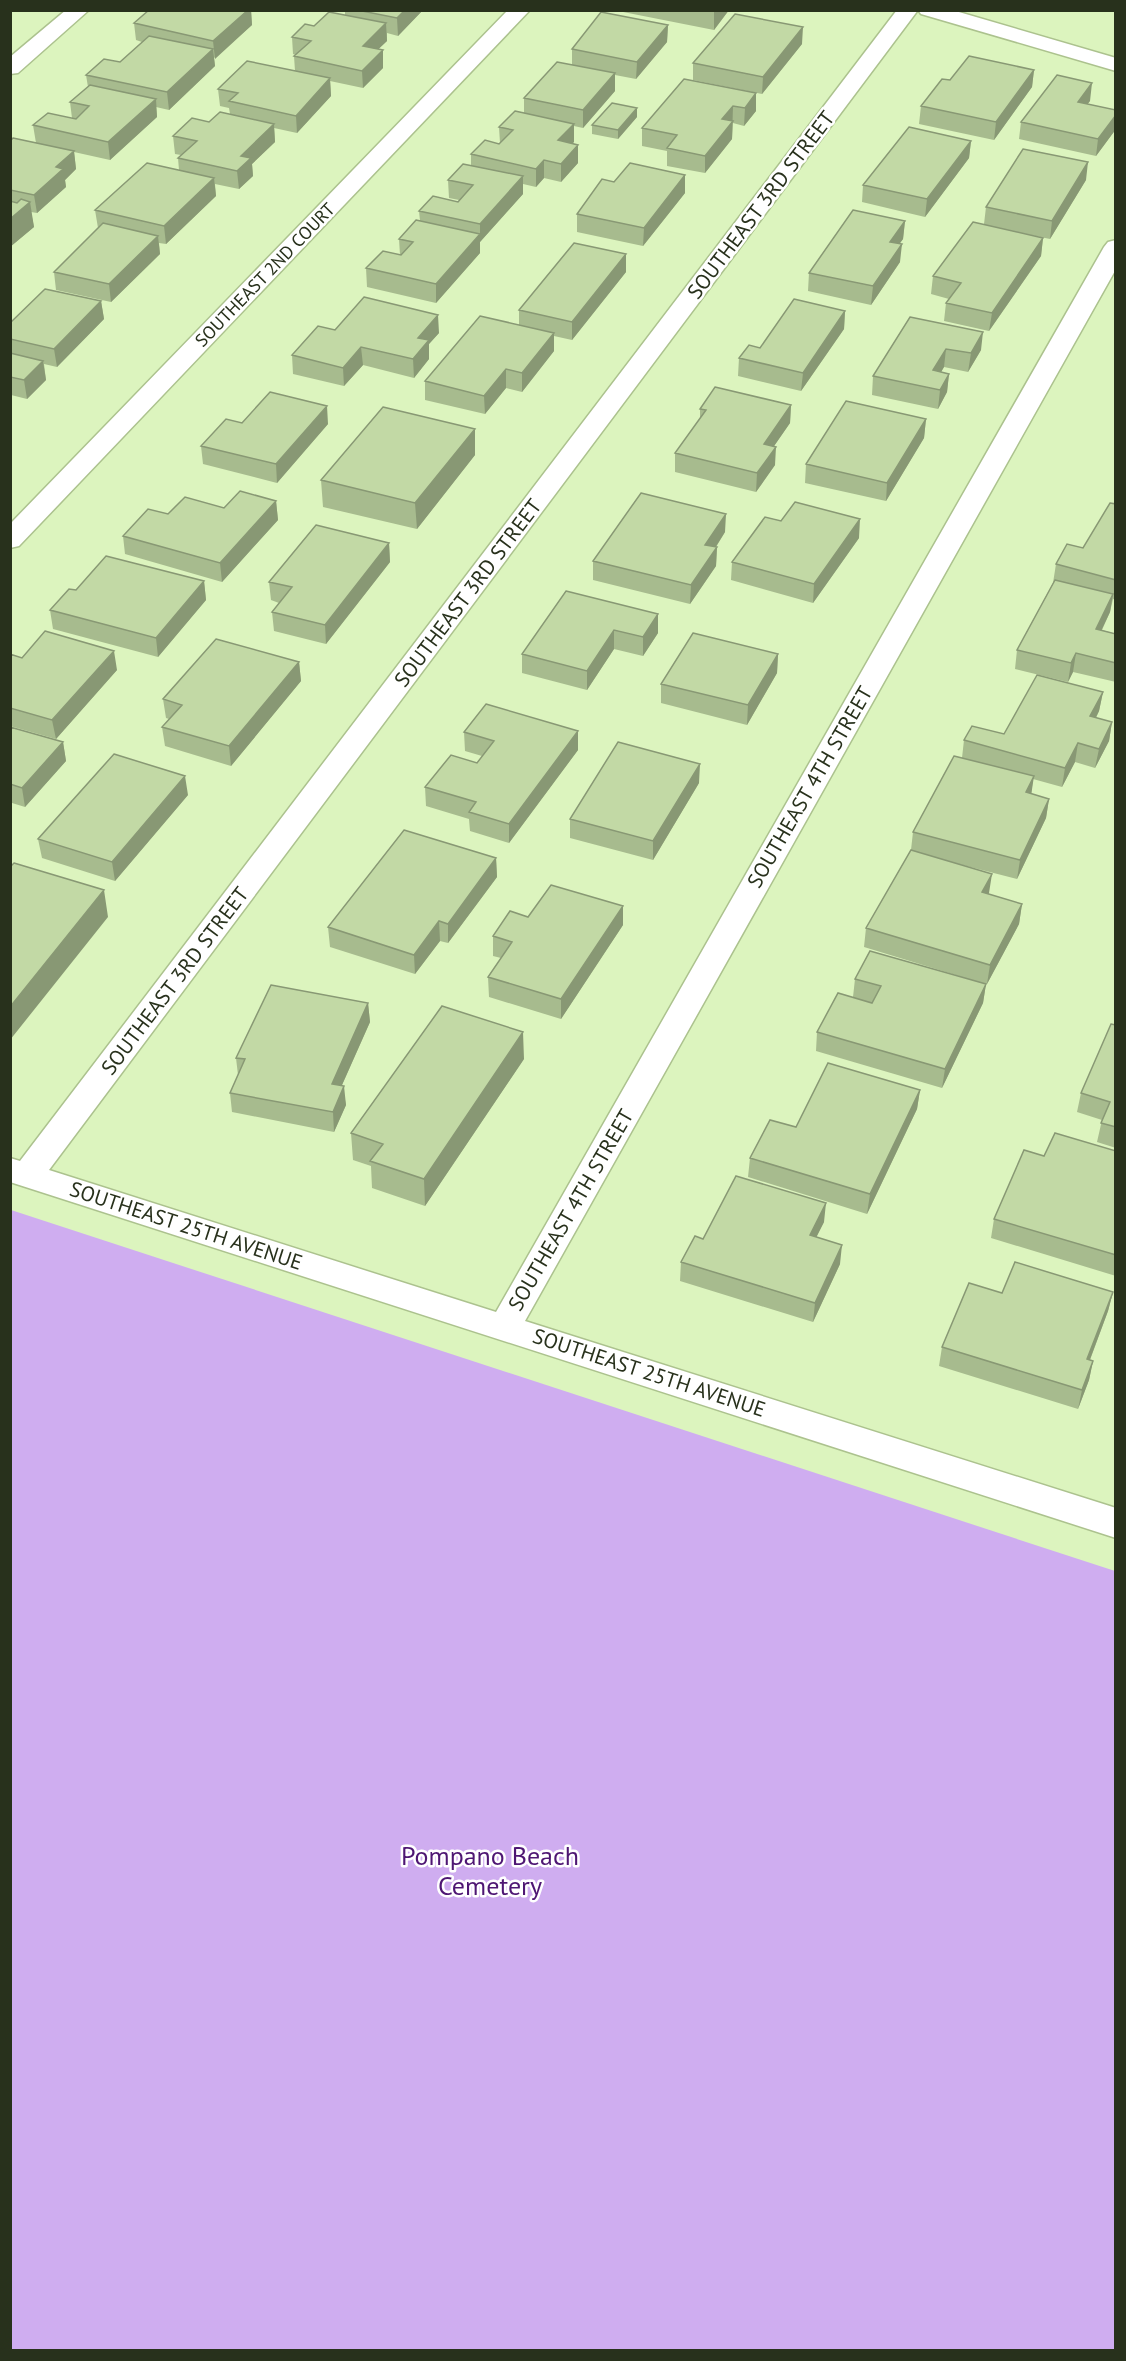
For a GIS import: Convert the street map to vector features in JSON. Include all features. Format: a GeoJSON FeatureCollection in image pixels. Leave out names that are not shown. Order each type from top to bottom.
{"type":"FeatureCollection","features":[{"type":"Feature","properties":{"kind":"street"},"geometry":{"type":"LineString","coordinates":[[10,68],[79,10]]}},
{"type":"Feature","properties":{"kind":"street","name":"SOUTHEAST 2ND COURT"},"geometry":{"type":"LineString","coordinates":[[10,540],[520,10]]}},
{"type":"Feature","properties":{"kind":"street","name":"SOUTHEAST 3RD STREET"},"geometry":{"type":"LineString","coordinates":[[19,1173],[908,10]]}},
{"type":"Feature","properties":{"kind":"street"},"geometry":{"type":"LineString","coordinates":[[928,10],[1116,64]]}},
{"type":"Feature","properties":{"kind":"street","name":"SOUTHEAST 4TH STREET"},"geometry":{"type":"LineString","coordinates":[[505,1326],[1116,247]]}},
{"type":"Feature","properties":{"kind":"street","name":"SOUTHEAST 25TH AVENUE"},"geometry":{"type":"LineString","coordinates":[[19,1173],[505,1326],[1116,1523]]}},
{"type":"Feature","properties":{"kind":"green space","name":"Pompano Beach Cemetery"},"geometry":{"type":"Polygon","coordinates":[[[11,1210],[1115,1571],[1115,2350],[11,2350],[11,1210]]]}},
{"type":"Feature","properties":{"kind":"building"},"geometry":{"type":"Polygon","coordinates":[[[149,10],[248,10],[213,41],[134,23],[149,10]]]}},
{"type":"Feature","properties":{"kind":"building"},"geometry":{"type":"Polygon","coordinates":[[[357,10],[405,10],[397,18],[357,10]]]}},
{"type":"Feature","properties":{"kind":"building"},"geometry":{"type":"Polygon","coordinates":[[[329,12],[386,23],[363,46],[383,50],[362,71],[294,56],[311,41],[292,37],[305,24],[314,26],[329,12]]]}},
{"type":"Feature","properties":{"kind":"building"},"geometry":{"type":"Polygon","coordinates":[[[601,12],[668,25],[637,62],[572,49],[601,12]]]}},
{"type":"Feature","properties":{"kind":"building"},"geometry":{"type":"Polygon","coordinates":[[[735,14],[803,27],[763,77],[693,63],[735,14]]]}},
{"type":"Feature","properties":{"kind":"building"},"geometry":{"type":"Polygon","coordinates":[[[149,36],[213,49],[167,92],[86,75],[104,59],[120,62],[149,36]]]}},
{"type":"Feature","properties":{"kind":"building"},"geometry":{"type":"Polygon","coordinates":[[[969,56],[1034,70],[996,122],[921,106],[942,79],[950,80],[969,56]]]}},
{"type":"Feature","properties":{"kind":"building"},"geometry":{"type":"Polygon","coordinates":[[[247,61],[330,78],[296,116],[229,101],[238,93],[218,89],[247,61]]]}},
{"type":"Feature","properties":{"kind":"building"},"geometry":{"type":"Polygon","coordinates":[[[557,62],[615,73],[583,110],[524,98],[557,62]]]}},
{"type":"Feature","properties":{"kind":"building"},"geometry":{"type":"Polygon","coordinates":[[[1057,75],[1092,83],[1078,102],[1116,110],[1116,115],[1098,139],[1021,122],[1057,75]]]}},
{"type":"Feature","properties":{"kind":"building"},"geometry":{"type":"Polygon","coordinates":[[[684,79],[756,93],[745,108],[733,106],[722,119],[733,121],[705,156],[667,148],[677,135],[642,128],[684,79]]]}},
{"type":"Feature","properties":{"kind":"building"},"geometry":{"type":"Polygon","coordinates":[[[90,85],[156,99],[108,142],[33,125],[48,113],[76,119],[89,106],[70,102],[90,85]]]}},
{"type":"Feature","properties":{"kind":"building"},"geometry":{"type":"Polygon","coordinates":[[[612,103],[637,108],[618,130],[592,125],[612,103]]]}},
{"type":"Feature","properties":{"kind":"building"},"geometry":{"type":"Polygon","coordinates":[[[515,111],[574,124],[558,140],[578,145],[561,164],[544,160],[536,169],[471,154],[485,140],[499,144],[513,130],[499,127],[515,111]]]}},
{"type":"Feature","properties":{"kind":"building"},"geometry":{"type":"Polygon","coordinates":[[[220,112],[274,124],[241,156],[251,158],[237,171],[178,158],[197,141],[173,136],[192,118],[209,122],[220,112]]]}},
{"type":"Feature","properties":{"kind":"building"},"geometry":{"type":"Polygon","coordinates":[[[909,127],[971,141],[927,199],[863,185],[909,127]]]}},
{"type":"Feature","properties":{"kind":"building"},"geometry":{"type":"Polygon","coordinates":[[[13,138],[74,151],[56,167],[63,169],[34,195],[10,190],[10,141],[13,138]]]}},
{"type":"Feature","properties":{"kind":"building"},"geometry":{"type":"Polygon","coordinates":[[[1023,149],[1088,162],[1052,221],[986,207],[1023,149]]]}},
{"type":"Feature","properties":{"kind":"building"},"geometry":{"type":"Polygon","coordinates":[[[147,163],[214,178],[164,226],[95,210],[147,163]]]}},
{"type":"Feature","properties":{"kind":"building"},"geometry":{"type":"Polygon","coordinates":[[[630,163],[685,175],[644,228],[577,214],[602,179],[614,182],[630,163]]]}},
{"type":"Feature","properties":{"kind":"building"},"geometry":{"type":"Polygon","coordinates":[[[463,164],[523,176],[480,224],[419,211],[433,196],[458,202],[473,185],[448,180],[463,164]]]}},
{"type":"Feature","properties":{"kind":"building"},"geometry":{"type":"Polygon","coordinates":[[[21,199],[30,202],[10,219],[10,201],[17,203],[21,199]]]}},
{"type":"Feature","properties":{"kind":"building"},"geometry":{"type":"Polygon","coordinates":[[[853,210],[905,221],[890,242],[902,244],[873,286],[809,273],[853,210]]]}},
{"type":"Feature","properties":{"kind":"building"},"geometry":{"type":"Polygon","coordinates":[[[416,220],[480,234],[436,284],[366,268],[383,251],[401,255],[413,242],[399,239],[416,220]]]}},
{"type":"Feature","properties":{"kind":"building"},"geometry":{"type":"Polygon","coordinates":[[[973,222],[1043,238],[992,313],[946,303],[961,283],[933,276],[973,222]]]}},
{"type":"Feature","properties":{"kind":"building"},"geometry":{"type":"Polygon","coordinates":[[[103,223],[158,236],[109,284],[54,272],[103,223]]]}},
{"type":"Feature","properties":{"kind":"building"},"geometry":{"type":"Polygon","coordinates":[[[574,243],[626,254],[572,322],[519,310],[574,243]]]}},
{"type":"Feature","properties":{"kind":"building"},"geometry":{"type":"Polygon","coordinates":[[[45,289],[101,301],[54,349],[10,339],[10,323],[45,289]]]}},
{"type":"Feature","properties":{"kind":"building"},"geometry":{"type":"Polygon","coordinates":[[[364,297],[438,315],[418,338],[429,340],[413,359],[361,347],[343,368],[292,355],[318,326],[335,330],[364,297]]]}},
{"type":"Feature","properties":{"kind":"building"},"geometry":{"type":"Polygon","coordinates":[[[794,299],[845,311],[803,373],[739,358],[749,345],[760,348],[794,299]]]}},
{"type":"Feature","properties":{"kind":"building"},"geometry":{"type":"Polygon","coordinates":[[[480,316],[554,333],[522,373],[506,369],[484,396],[425,381],[480,316]]]}},
{"type":"Feature","properties":{"kind":"building"},"geometry":{"type":"Polygon","coordinates":[[[910,317],[983,332],[971,353],[946,349],[933,370],[949,374],[940,390],[873,376],[910,317]]]}},
{"type":"Feature","properties":{"kind":"building"},"geometry":{"type":"Polygon","coordinates":[[[10,353],[43,361],[24,380],[10,377],[10,353]]]}},
{"type":"Feature","properties":{"kind":"building"},"geometry":{"type":"Polygon","coordinates":[[[715,387],[791,405],[764,444],[776,447],[757,473],[675,453],[706,410],[700,409],[715,387]]]}},
{"type":"Feature","properties":{"kind":"building"},"geometry":{"type":"Polygon","coordinates":[[[270,392],[327,406],[276,464],[201,446],[226,419],[242,423],[270,392]]]}},
{"type":"Feature","properties":{"kind":"building"},"geometry":{"type":"Polygon","coordinates":[[[846,401],[926,419],[887,483],[806,464],[846,401]]]}},
{"type":"Feature","properties":{"kind":"building"},"geometry":{"type":"Polygon","coordinates":[[[383,407],[475,429],[415,503],[321,480],[383,407]]]}},
{"type":"Feature","properties":{"kind":"building"},"geometry":{"type":"Polygon","coordinates":[[[240,491],[276,501],[220,563],[123,536],[148,509],[168,514],[185,497],[224,508],[240,491]]]}},
{"type":"Feature","properties":{"kind":"building"},"geometry":{"type":"Polygon","coordinates":[[[641,493],[726,514],[705,545],[717,547],[691,585],[593,561],[641,493]]]}},
{"type":"Feature","properties":{"kind":"building"},"geometry":{"type":"Polygon","coordinates":[[[795,502],[860,519],[814,584],[732,562],[765,517],[781,521],[795,502]]]}},
{"type":"Feature","properties":{"kind":"building"},"geometry":{"type":"Polygon","coordinates":[[[1110,503],[1116,504],[1116,580],[1056,564],[1067,544],[1083,548],[1110,503]]]}},
{"type":"Feature","properties":{"kind":"building"},"geometry":{"type":"Polygon","coordinates":[[[316,525],[389,543],[325,625],[272,612],[292,587],[269,582],[316,525]]]}},
{"type":"Feature","properties":{"kind":"building"},"geometry":{"type":"Polygon","coordinates":[[[106,556],[204,581],[156,638],[50,610],[69,589],[76,590],[106,556]]]}},
{"type":"Feature","properties":{"kind":"building"},"geometry":{"type":"Polygon","coordinates":[[[1055,580],[1113,594],[1096,629],[1116,634],[1116,663],[1076,653],[1071,663],[1017,650],[1055,580]]]}},
{"type":"Feature","properties":{"kind":"building"},"geometry":{"type":"Polygon","coordinates":[[[566,591],[658,614],[643,637],[614,630],[587,671],[522,654],[566,591]]]}},
{"type":"Feature","properties":{"kind":"building"},"geometry":{"type":"Polygon","coordinates":[[[45,631],[114,651],[52,720],[10,708],[10,654],[22,658],[45,631]]]}},
{"type":"Feature","properties":{"kind":"building"},"geometry":{"type":"Polygon","coordinates":[[[693,633],[778,654],[748,705],[661,684],[693,633]]]}},
{"type":"Feature","properties":{"kind":"building"},"geometry":{"type":"Polygon","coordinates":[[[216,639],[299,662],[229,746],[162,727],[182,705],[163,699],[216,639]]]}},
{"type":"Feature","properties":{"kind":"building"},"geometry":{"type":"Polygon","coordinates":[[[1037,675],[1103,692],[1090,716],[1112,722],[1099,749],[1078,743],[1065,768],[964,740],[972,726],[1004,734],[1037,675]]]}},
{"type":"Feature","properties":{"kind":"building"},"geometry":{"type":"Polygon","coordinates":[[[486,704],[578,731],[509,824],[469,812],[476,802],[425,787],[451,755],[477,763],[494,741],[464,732],[486,704]]]}},
{"type":"Feature","properties":{"kind":"building"},"geometry":{"type":"Polygon","coordinates":[[[10,727],[63,742],[22,788],[10,784],[10,727]]]}},
{"type":"Feature","properties":{"kind":"building"},"geometry":{"type":"Polygon","coordinates":[[[618,742],[700,764],[653,841],[570,819],[618,742]]]}},
{"type":"Feature","properties":{"kind":"building"},"geometry":{"type":"Polygon","coordinates":[[[114,754],[185,776],[112,862],[38,839],[114,754]]]}},
{"type":"Feature","properties":{"kind":"building"},"geometry":{"type":"Polygon","coordinates":[[[954,756],[1034,776],[1026,792],[1049,799],[1020,860],[913,832],[954,756]]]}},
{"type":"Feature","properties":{"kind":"building"},"geometry":{"type":"Polygon","coordinates":[[[404,830],[496,858],[448,924],[439,921],[414,955],[328,927],[404,830]]]}},
{"type":"Feature","properties":{"kind":"building"},"geometry":{"type":"Polygon","coordinates":[[[911,850],[992,874],[982,892],[1022,904],[990,965],[866,928],[911,850]]]}},
{"type":"Feature","properties":{"kind":"building"},"geometry":{"type":"Polygon","coordinates":[[[14,863],[104,890],[10,1007],[10,867],[14,863]]]}},
{"type":"Feature","properties":{"kind":"building"},"geometry":{"type":"Polygon","coordinates":[[[551,885],[623,906],[561,999],[488,977],[512,942],[493,936],[510,911],[528,917],[551,885]]]}},
{"type":"Feature","properties":{"kind":"building"},"geometry":{"type":"Polygon","coordinates":[[[870,951],[986,984],[945,1069],[817,1032],[838,993],[872,1003],[881,986],[855,979],[870,951]]]}},
{"type":"Feature","properties":{"kind":"building"},"geometry":{"type":"Polygon","coordinates":[[[271,985],[368,1003],[332,1084],[344,1086],[333,1112],[230,1093],[245,1059],[236,1058],[271,985]]]}},
{"type":"Feature","properties":{"kind":"building"},"geometry":{"type":"Polygon","coordinates":[[[442,1006],[523,1032],[424,1179],[370,1161],[383,1144],[351,1133],[442,1006]]]}},
{"type":"Feature","properties":{"kind":"building"},"geometry":{"type":"Polygon","coordinates":[[[1111,1024],[1116,1025],[1116,1127],[1101,1123],[1110,1102],[1081,1093],[1111,1024]]]}},
{"type":"Feature","properties":{"kind":"building"},"geometry":{"type":"Polygon","coordinates":[[[828,1063],[920,1090],[870,1194],[750,1158],[770,1120],[796,1127],[828,1063]]]}},
{"type":"Feature","properties":{"kind":"building"},"geometry":{"type":"Polygon","coordinates":[[[1055,1133],[1116,1151],[1116,1255],[994,1219],[1024,1150],[1044,1156],[1055,1133]]]}},
{"type":"Feature","properties":{"kind":"building"},"geometry":{"type":"Polygon","coordinates":[[[736,1176],[826,1203],[810,1235],[842,1245],[815,1303],[681,1262],[695,1236],[703,1239],[736,1176]]]}},
{"type":"Feature","properties":{"kind":"building"},"geometry":{"type":"Polygon","coordinates":[[[1015,1262],[1113,1292],[1087,1359],[1093,1361],[1082,1390],[942,1347],[969,1283],[1002,1293],[1015,1262]]]}}]}
